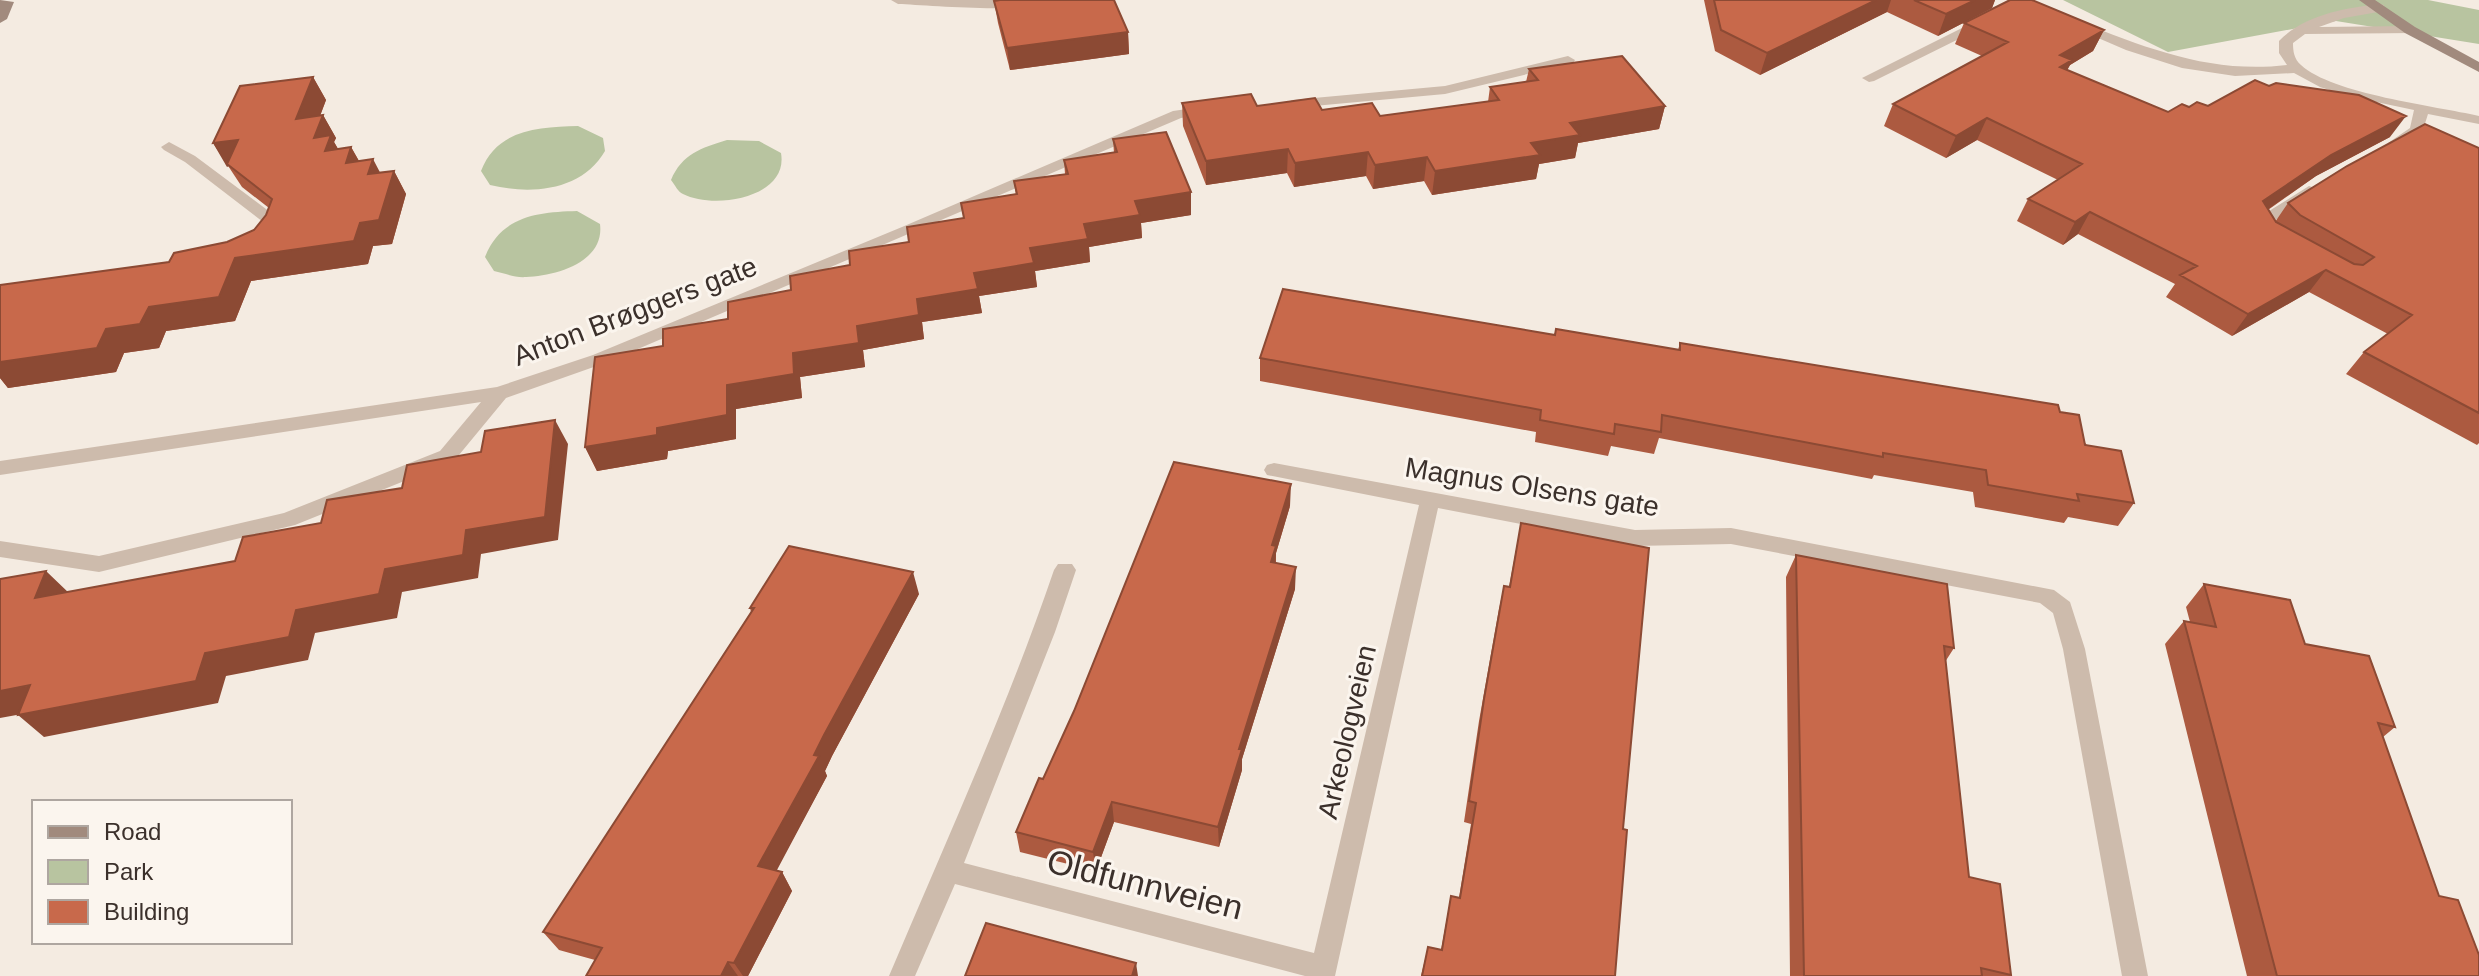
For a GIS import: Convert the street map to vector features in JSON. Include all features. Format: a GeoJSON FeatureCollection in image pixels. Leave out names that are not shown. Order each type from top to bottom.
{"type":"FeatureCollection","features":[{"type":"Feature","properties":{"kind":"main road"},"geometry":{"type":"LineString","coordinates":[[0,19],[6,1]]}},
{"type":"Feature","properties":{"kind":"main road"},"geometry":{"type":"LineString","coordinates":[[2372,3],[2410,30],[2479,68]]}},
{"type":"Feature","properties":{"kind":"street"},"geometry":{"type":"LineString","coordinates":[[898,0],[1015,4],[1046,0]]}},
{"type":"Feature","properties":{"kind":"street"},"geometry":{"type":"LineString","coordinates":[[2372,3],[2340,12],[2286,41],[2286,53],[2296,68],[2325,84],[2353,93],[2479,120]]}},
{"type":"Feature","properties":{"kind":"street"},"geometry":{"type":"LineString","coordinates":[[1869,78],[1992,17]]}},
{"type":"Feature","properties":{"kind":"street"},"geometry":{"type":"LineString","coordinates":[[2057,18],[2183,66],[2259,74],[2296,68]]}},
{"type":"Feature","properties":{"kind":"street"},"geometry":{"type":"LineString","coordinates":[[2300,31],[2410,30]]}},
{"type":"Feature","properties":{"kind":"street"},"geometry":{"type":"LineString","coordinates":[[1273,106],[1445,90],[1568,60]]}},
{"type":"Feature","properties":{"kind":"street"},"geometry":{"type":"LineString","coordinates":[[2375,153],[2417,130],[2422,107]]}},
{"type":"Feature","properties":{"kind":"street","name":"Anton Brøggers gate"},"geometry":{"type":"LineString","coordinates":[[0,468],[499,393],[599,359],[908,231],[1178,114],[1232,108]]}},
{"type":"Feature","properties":{"kind":"street"},"geometry":{"type":"LineString","coordinates":[[169,147],[190,159],[276,224],[271,240],[263,247]]}},
{"type":"Feature","properties":{"kind":"street"},"geometry":{"type":"LineString","coordinates":[[2277,244],[2268,238],[2259,224],[2324,182]]}},
{"type":"Feature","properties":{"kind":"street","name":"Anton Brøggers gate"},"geometry":{"type":"LineString","coordinates":[[0,549],[99,564],[288,520],[447,456],[499,393]]}},
{"type":"Feature","properties":{"kind":"street","name":"Magnus Olsens gate"},"geometry":{"type":"LineString","coordinates":[[1274,470],[1635,538],[1731,536],[2046,596],[2062,608],[2074,649],[2135,976]]}},
{"type":"Feature","properties":{"kind":"street","name":"Arkeologveien"},"geometry":{"type":"LineString","coordinates":[[1323,972],[1430,501]]}},
{"type":"Feature","properties":{"kind":"street"},"geometry":{"type":"LineString","coordinates":[[902,976],[948,871],[1044,632],[1065,570]]}},
{"type":"Feature","properties":{"kind":"street","name":"Oldfunnveien"},"geometry":{"type":"LineString","coordinates":[[948,871],[1323,972]]}},
{"type":"Feature","properties":{"kind":"green space"},"geometry":{"type":"Polygon","coordinates":[[[2063,0],[2428,0],[2479,10],[2479,44],[2336,21],[2168,52],[2063,0]]]}},
{"type":"Feature","properties":{"kind":"green space"},"geometry":{"type":"Polygon","coordinates":[[[578,126],[603,138],[605,151],[583,175],[569,182],[538,189],[506,188],[490,185],[481,171],[497,146],[508,139],[534,130],[578,126]]]}},
{"type":"Feature","properties":{"kind":"green space"},"geometry":{"type":"Polygon","coordinates":[[[727,140],[759,141],[781,153],[780,168],[773,181],[762,190],[730,200],[696,199],[680,192],[671,180],[681,164],[701,149],[727,140]]]}},
{"type":"Feature","properties":{"kind":"green space"},"geometry":{"type":"Polygon","coordinates":[[[577,211],[600,224],[599,237],[587,257],[564,270],[538,276],[514,276],[494,271],[485,257],[501,233],[522,219],[577,211]]]}},
{"type":"Feature","properties":{"kind":"building"},"geometry":{"type":"Polygon","coordinates":[[[1114,0],[1128,32],[1007,48],[994,1],[1114,0]]]}},
{"type":"Feature","properties":{"kind":"building"},"geometry":{"type":"Polygon","coordinates":[[[1714,0],[1876,0],[1767,53],[1721,30],[1714,0]]]}},
{"type":"Feature","properties":{"kind":"building"},"geometry":{"type":"Polygon","coordinates":[[[1914,0],[1975,0],[1946,14],[1914,0]]]}},
{"type":"Feature","properties":{"kind":"building"},"geometry":{"type":"Polygon","coordinates":[[[2010,0],[2032,0],[2104,30],[2060,55],[2072,60],[2060,67],[2168,112],[2182,104],[2189,107],[2197,102],[2208,106],[2255,80],[2269,86],[2276,83],[2359,95],[2406,116],[2331,155],[2263,201],[2276,222],[2354,264],[2363,265],[2374,257],[2300,215],[2288,203],[2347,166],[2425,124],[2479,148],[2479,413],[2364,352],[2412,315],[2326,270],[2248,314],[2180,275],[2197,266],[2090,212],[2075,222],[2028,199],[2082,164],[1987,118],[1956,136],[1893,104],[2008,42],[1964,23],[2010,0]]]}},
{"type":"Feature","properties":{"kind":"building"},"geometry":{"type":"Polygon","coordinates":[[[1622,56],[1665,106],[1570,123],[1580,135],[1531,143],[1540,155],[1435,171],[1427,157],[1375,165],[1368,152],[1295,163],[1288,149],[1206,161],[1182,103],[1251,94],[1257,106],[1315,98],[1322,110],[1372,103],[1380,116],[1499,100],[1490,87],[1538,80],[1529,69],[1622,56]]]}},
{"type":"Feature","properties":{"kind":"building"},"geometry":{"type":"Polygon","coordinates":[[[313,77],[296,119],[323,115],[314,138],[331,135],[325,151],[351,147],[346,163],[373,159],[368,174],[394,171],[379,220],[360,223],[354,241],[235,258],[219,297],[149,307],[140,324],[106,329],[97,348],[0,362],[0,285],[169,262],[174,253],[227,242],[254,230],[266,215],[272,199],[227,164],[238,140],[213,143],[240,86],[313,77]]]}},
{"type":"Feature","properties":{"kind":"building"},"geometry":{"type":"Polygon","coordinates":[[[1166,132],[1191,192],[1135,201],[1140,215],[1084,224],[1088,239],[1030,248],[1034,263],[974,273],[978,289],[917,299],[919,315],[857,326],[859,343],[793,353],[794,374],[727,385],[727,415],[657,428],[657,435],[585,447],[595,357],[663,346],[663,329],[728,319],[728,302],[791,290],[790,276],[850,265],[849,251],[909,242],[907,227],[964,218],[961,203],[1017,194],[1014,181],[1068,174],[1064,160],[1117,152],[1113,139],[1166,132]]]}},
{"type":"Feature","properties":{"kind":"building"},"geometry":{"type":"Polygon","coordinates":[[[1283,289],[1555,335],[1556,329],[1680,350],[1680,343],[2058,405],[2060,412],[2079,415],[2085,445],[2121,451],[2134,503],[2077,494],[2079,501],[1988,485],[1986,470],[1883,453],[1883,457],[1662,415],[1661,432],[1615,424],[1614,434],[1540,420],[1541,410],[1260,358],[1283,289]]]}},
{"type":"Feature","properties":{"kind":"building"},"geometry":{"type":"Polygon","coordinates":[[[555,420],[545,517],[466,530],[463,555],[385,569],[379,594],[296,610],[289,637],[205,653],[196,681],[18,715],[30,685],[0,691],[0,579],[46,571],[35,598],[235,561],[243,537],[321,523],[327,500],[402,488],[407,465],[481,452],[485,431],[555,420]]]}},
{"type":"Feature","properties":{"kind":"building"},"geometry":{"type":"Polygon","coordinates":[[[1174,462],[1291,484],[1272,545],[1276,546],[1271,562],[1296,567],[1218,827],[1112,802],[1093,852],[1016,832],[1039,778],[1043,779],[1074,711],[1174,462]]]}},
{"type":"Feature","properties":{"kind":"building"},"geometry":{"type":"Polygon","coordinates":[[[1521,523],[1649,548],[1623,829],[1627,830],[1615,976],[1422,976],[1428,947],[1442,950],[1451,896],[1460,898],[1476,803],[1469,801],[1484,699],[1504,586],[1510,587],[1521,523]]]}},
{"type":"Feature","properties":{"kind":"building"},"geometry":{"type":"Polygon","coordinates":[[[789,546],[913,572],[824,735],[814,755],[819,756],[758,866],[782,872],[734,963],[728,962],[721,976],[586,976],[602,948],[543,932],[754,608],[750,608],[789,546]]]}},
{"type":"Feature","properties":{"kind":"building"},"geometry":{"type":"Polygon","coordinates":[[[1796,555],[1947,584],[1954,648],[1944,646],[1969,877],[2000,884],[2011,975],[1981,968],[1982,976],[1804,976],[1796,555]]]}},
{"type":"Feature","properties":{"kind":"building"},"geometry":{"type":"Polygon","coordinates":[[[2204,584],[2290,600],[2305,644],[2369,656],[2395,727],[2378,723],[2439,896],[2458,900],[2479,955],[2479,976],[2277,976],[2184,621],[2216,627],[2204,584]]]}},
{"type":"Feature","properties":{"kind":"building"},"geometry":{"type":"Polygon","coordinates":[[[986,923],[1136,963],[1132,976],[965,976],[986,923]]]}}]}
